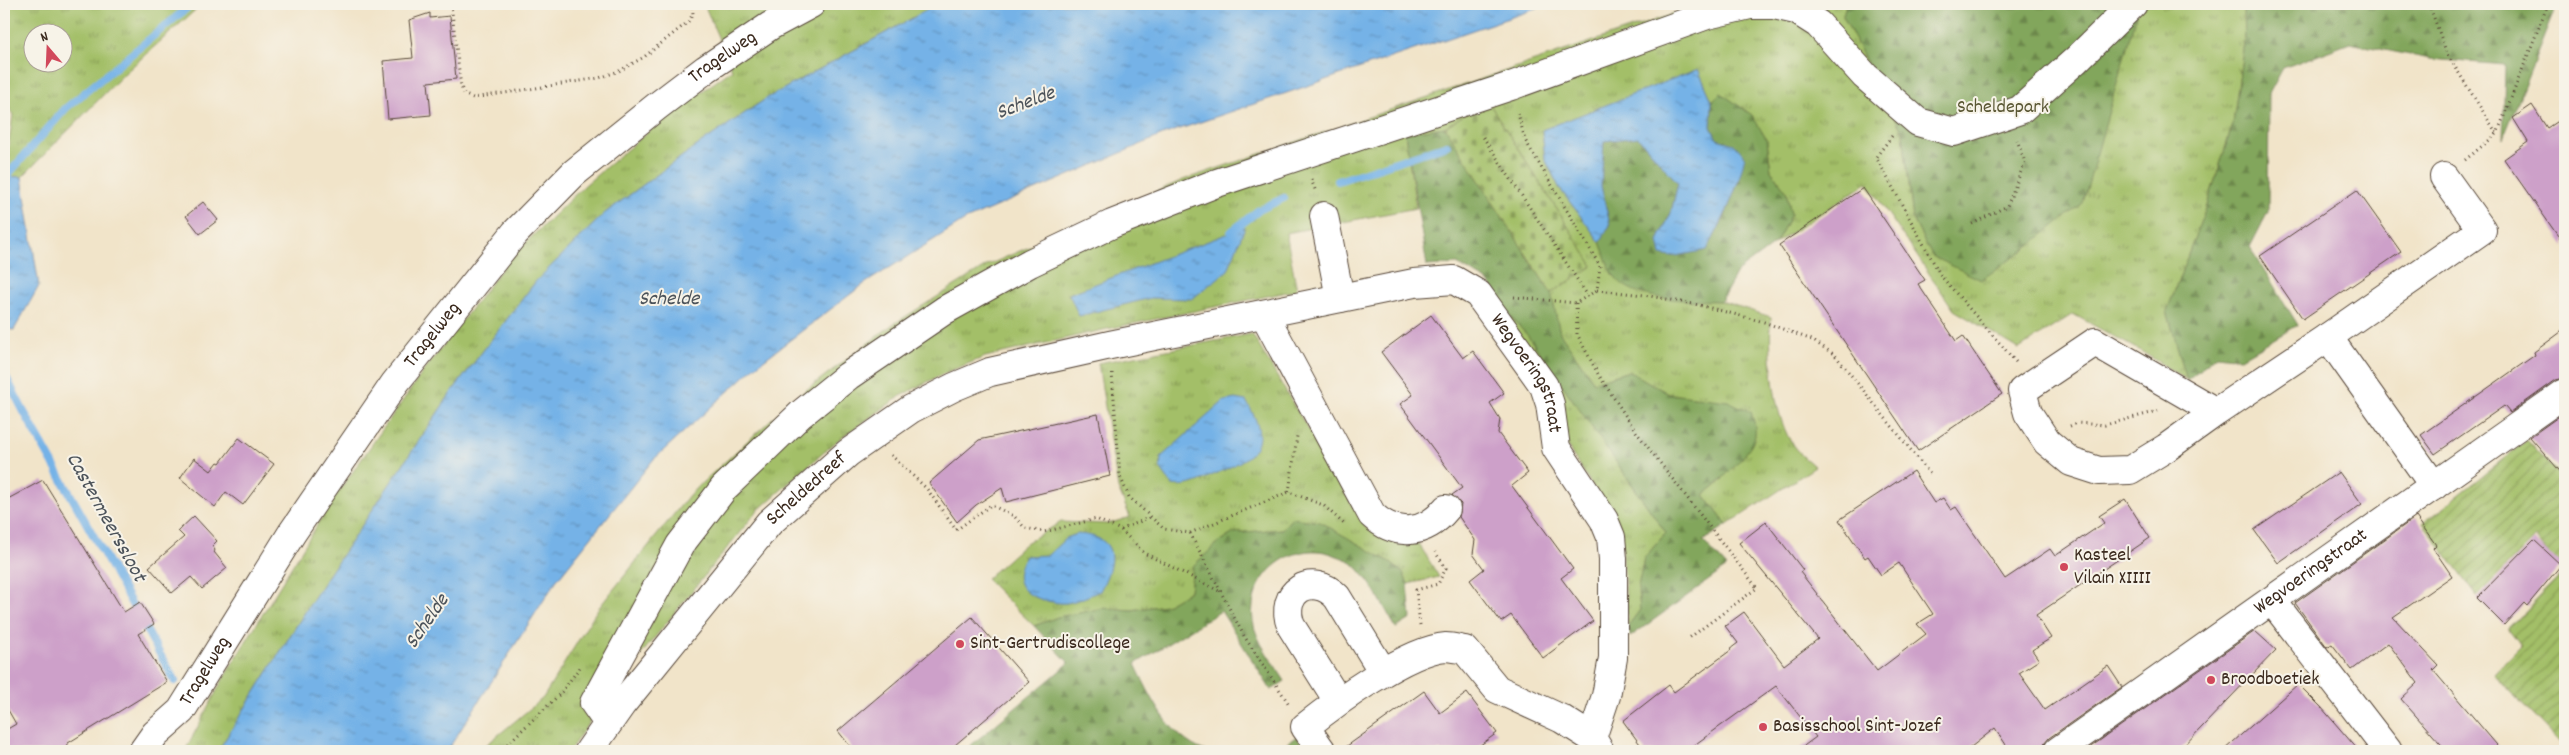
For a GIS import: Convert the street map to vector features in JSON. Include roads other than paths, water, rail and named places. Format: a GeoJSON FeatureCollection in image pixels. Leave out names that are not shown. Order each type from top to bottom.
{"type":"FeatureCollection","features":[{"type":"Feature","properties":{"kind":"street","name":"Tragelweg"},"geometry":{"type":"LineString","coordinates":[[143,751],[155,734],[181,711],[292,533],[394,383],[515,233],[574,174],[656,107],[706,69],[770,26],[811,4]]}},
{"type":"Feature","properties":{"kind":"street"},"geometry":{"type":"LineString","coordinates":[[608,724],[594,702],[680,545],[724,488],[801,414],[848,376],[945,310],[1030,263],[1112,224],[1214,184],[1511,86],[1707,15],[1750,5],[1774,5],[1796,10],[1818,24],[1865,76],[1918,122],[1954,132],[2020,110],[2069,67],[2133,4]]}},
{"type":"Feature","properties":{"kind":"street"},"geometry":{"type":"LineString","coordinates":[[2216,412],[2095,342],[2022,391],[2028,413],[2044,437],[2071,462],[2099,471],[2130,470],[2166,448],[2482,230],[2444,177]]}},
{"type":"Feature","properties":{"kind":"street"},"geometry":{"type":"LineString","coordinates":[[1324,216],[1340,298]]}},
{"type":"Feature","properties":{"kind":"street","name":"Wegvoeringstraat"},"geometry":{"type":"LineString","coordinates":[[1264,314],[1414,282],[1454,280],[1478,294],[1544,386],[1550,404],[1556,448],[1604,520],[1611,537],[1613,558],[1613,658],[1596,745]]}},
{"type":"Feature","properties":{"kind":"street"},"geometry":{"type":"LineString","coordinates":[[1264,314],[1372,515],[1384,525],[1402,531],[1418,529],[1439,518],[1446,509]]}},
{"type":"Feature","properties":{"kind":"street","name":"Scheldedreef"},"geometry":{"type":"LineString","coordinates":[[589,751],[608,724],[769,522],[848,453],[911,410],[990,372],[1110,344],[1264,314]]}},
{"type":"Feature","properties":{"kind":"street"},"geometry":{"type":"LineString","coordinates":[[2328,337],[2434,486]]}},
{"type":"Feature","properties":{"kind":"street","name":"Wegvoeringstraat"},"geometry":{"type":"LineString","coordinates":[[2058,751],[2273,602],[2565,393]]}},
{"type":"Feature","properties":{"kind":"street"},"geometry":{"type":"LineString","coordinates":[[1338,701],[1291,626],[1287,616],[1288,605],[1292,596],[1300,589],[1310,585],[1320,585],[1330,590],[1337,597],[1384,672]]}},
{"type":"Feature","properties":{"kind":"street"},"geometry":{"type":"LineString","coordinates":[[2273,602],[2388,751]]}},
{"type":"Feature","properties":{"kind":"street"},"geometry":{"type":"LineString","coordinates":[[1322,751],[1304,728],[1338,701],[1384,672],[1423,654],[1446,647],[1465,650],[1497,689],[1562,718],[1596,745]]}},
{"type":"Feature","properties":{"kind":"water","name":"Schelde"},"geometry":{"type":"Polygon","coordinates":[[[938,4],[1550,4],[1165,134],[965,220],[864,284],[757,365],[653,460],[556,581],[447,751],[218,751],[322,585],[451,393],[536,281],[605,213],[688,152],[767,98],[938,4]]]}},
{"type":"Feature","properties":{"kind":"water"},"geometry":{"type":"Polygon","coordinates":[[[1698,69],[1712,101],[1711,127],[1717,139],[1734,144],[1745,156],[1734,193],[1707,250],[1671,257],[1661,255],[1658,241],[1671,213],[1678,183],[1638,137],[1604,141],[1601,186],[1610,225],[1600,242],[1560,189],[1545,159],[1542,130],[1698,69]]]}},
{"type":"Feature","properties":{"kind":"water"},"geometry":{"type":"Polygon","coordinates":[[[4,176],[22,177],[39,286],[14,330],[4,329],[4,176]]]}},
{"type":"Feature","properties":{"kind":"water"},"geometry":{"type":"Polygon","coordinates":[[[1245,227],[1228,270],[1192,299],[1151,298],[1079,316],[1069,294],[1245,227]]]}},
{"type":"Feature","properties":{"kind":"water"},"geometry":{"type":"Polygon","coordinates":[[[1235,399],[1246,401],[1254,416],[1259,439],[1256,447],[1250,455],[1229,468],[1189,485],[1172,485],[1160,468],[1161,457],[1224,401],[1235,399]]]}},
{"type":"Feature","properties":{"kind":"water"},"geometry":{"type":"Polygon","coordinates":[[[1077,534],[1101,540],[1107,545],[1110,552],[1109,570],[1100,591],[1075,601],[1062,603],[1047,601],[1025,591],[1019,580],[1019,573],[1025,556],[1048,555],[1066,538],[1077,534]]]}},
{"type":"Feature","properties":{"kind":"waterway","name":"Castermeerssloot"},"geometry":{"type":"LineString","coordinates":[[4,179],[66,108],[192,4]]}},
{"type":"Feature","properties":{"kind":"waterway"},"geometry":{"type":"LineString","coordinates":[[1338,181],[1447,145]]}},
{"type":"Feature","properties":{"kind":"waterway"},"geometry":{"type":"LineString","coordinates":[[1231,232],[1259,210],[1284,198]]}},
{"type":"Feature","properties":{"kind":"waterway","name":"Castermeerssloot"},"geometry":{"type":"LineString","coordinates":[[4,373],[175,681]]}},
{"type":"Feature","properties":{"kind":"place","name":"Kasteel Vilain XIIII"},"geometry":{"type":"Point","coordinates":[2064,567]}},
{"type":"Feature","properties":{"kind":"place","name":"Sint-Gertrudiscollege"},"geometry":{"type":"Point","coordinates":[960,644]}},
{"type":"Feature","properties":{"kind":"place","name":"Broodboetiek"},"geometry":{"type":"Point","coordinates":[2211,680]}},
{"type":"Feature","properties":{"kind":"place","name":"Basisschool Sint-Jozef"},"geometry":{"type":"Point","coordinates":[1763,727]}},
{"type":"Feature","properties":{"kind":"park label","name":"Scheldepark"},"geometry":{"type":"Point","coordinates":[2003,108]}}]}
